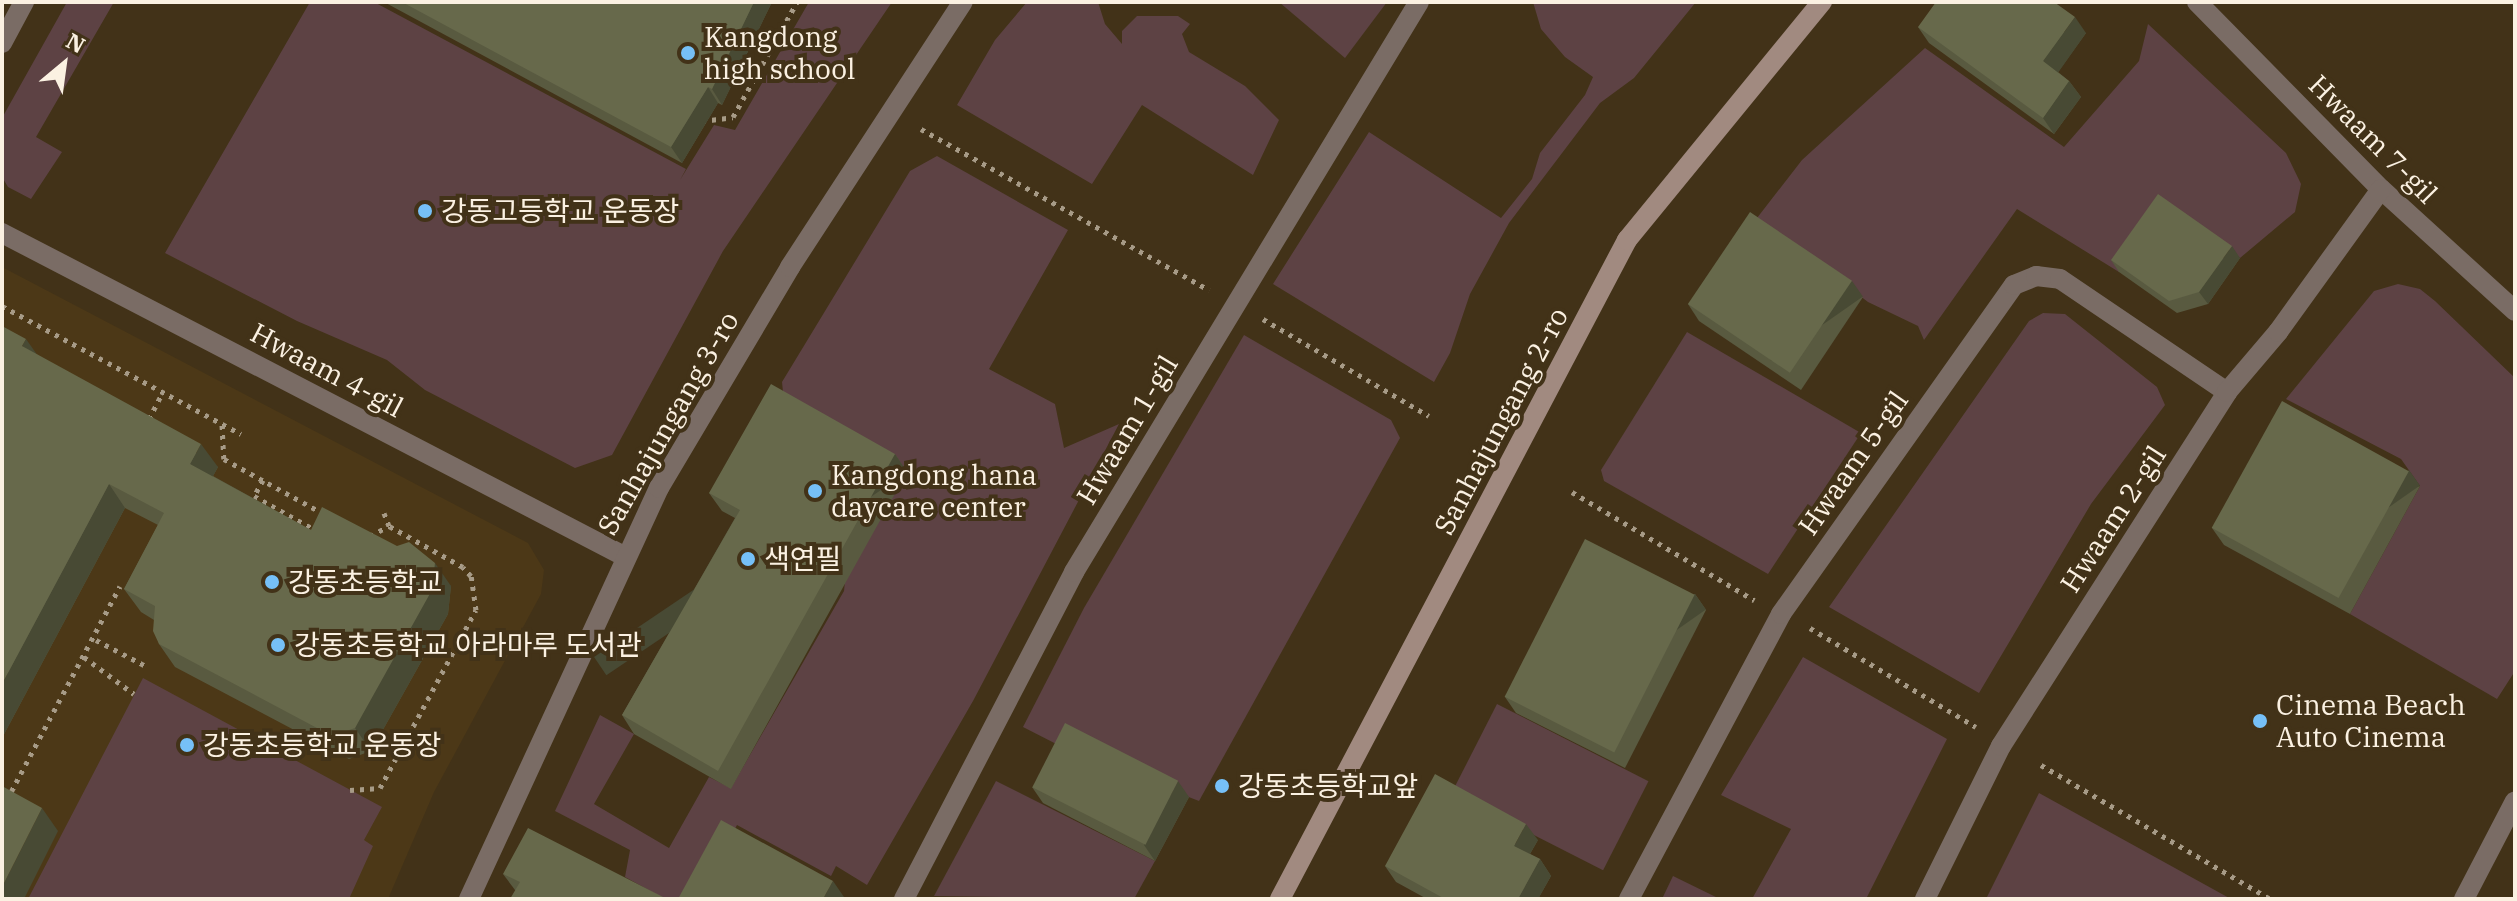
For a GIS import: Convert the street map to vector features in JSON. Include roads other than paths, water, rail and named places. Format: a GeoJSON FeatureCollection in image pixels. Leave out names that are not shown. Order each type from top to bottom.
{"type":"FeatureCollection","features":[{"type":"Feature","properties":{"kind":"main road","name":"Sanhajungang 2-ro"},"geometry":{"type":"LineString","coordinates":[[1280,899],[1627,240],[1822,2]]}},
{"type":"Feature","properties":{"kind":"street"},"geometry":{"type":"LineString","coordinates":[[2,43],[24,2]]}},
{"type":"Feature","properties":{"kind":"street","name":"Sanhajungang 3-ro"},"geometry":{"type":"LineString","coordinates":[[469,899],[624,556],[659,488],[790,267],[963,2]]}},
{"type":"Feature","properties":{"kind":"street","name":"Hwaam 1-gil"},"geometry":{"type":"LineString","coordinates":[[904,899],[1074,572],[1419,2]]}},
{"type":"Feature","properties":{"kind":"street","name":"Hwaam 7-gil"},"geometry":{"type":"LineString","coordinates":[[2197,2],[2381,189],[2515,311]]}},
{"type":"Feature","properties":{"kind":"street","name":"Hwaam 2-gil"},"geometry":{"type":"LineString","coordinates":[[1925,899],[2001,746],[2227,392],[2278,332],[2381,189]]}},
{"type":"Feature","properties":{"kind":"street","name":"Hwaam 4-gil"},"geometry":{"type":"LineString","coordinates":[[2,233],[624,556]]}},
{"type":"Feature","properties":{"kind":"street","name":"Hwaam 5-gil"},"geometry":{"type":"LineString","coordinates":[[1629,899],[1781,614],[2014,285],[2036,276],[2060,279],[2227,392]]}},
{"type":"Feature","properties":{"kind":"street"},"geometry":{"type":"LineString","coordinates":[[2464,899],[2515,801]]}},
{"type":"Feature","properties":{"kind":"place","name":"Kangdong high school"},"geometry":{"type":"Point","coordinates":[688,53]}},
{"type":"Feature","properties":{"kind":"place","name":"강동고등학교 운동장"},"geometry":{"type":"Point","coordinates":[425,211]}},
{"type":"Feature","properties":{"kind":"place","name":"Kangdong hana daycare center"},"geometry":{"type":"Point","coordinates":[815,491]}},
{"type":"Feature","properties":{"kind":"place","name":"색연필"},"geometry":{"type":"Point","coordinates":[748,559]}},
{"type":"Feature","properties":{"kind":"place","name":"강동초등학교"},"geometry":{"type":"Point","coordinates":[272,582]}},
{"type":"Feature","properties":{"kind":"place","name":"강동초등학교 아라마루 도서관"},"geometry":{"type":"Point","coordinates":[278,645]}},
{"type":"Feature","properties":{"kind":"place","name":"Cinema Beach Auto Cinema"},"geometry":{"type":"Point","coordinates":[2260,721]}},
{"type":"Feature","properties":{"kind":"place","name":"강동초등학교 운동장"},"geometry":{"type":"Point","coordinates":[187,745]}},
{"type":"Feature","properties":{"kind":"place","name":"강동초등학교앞"},"geometry":{"type":"Point","coordinates":[1222,786]}}]}
